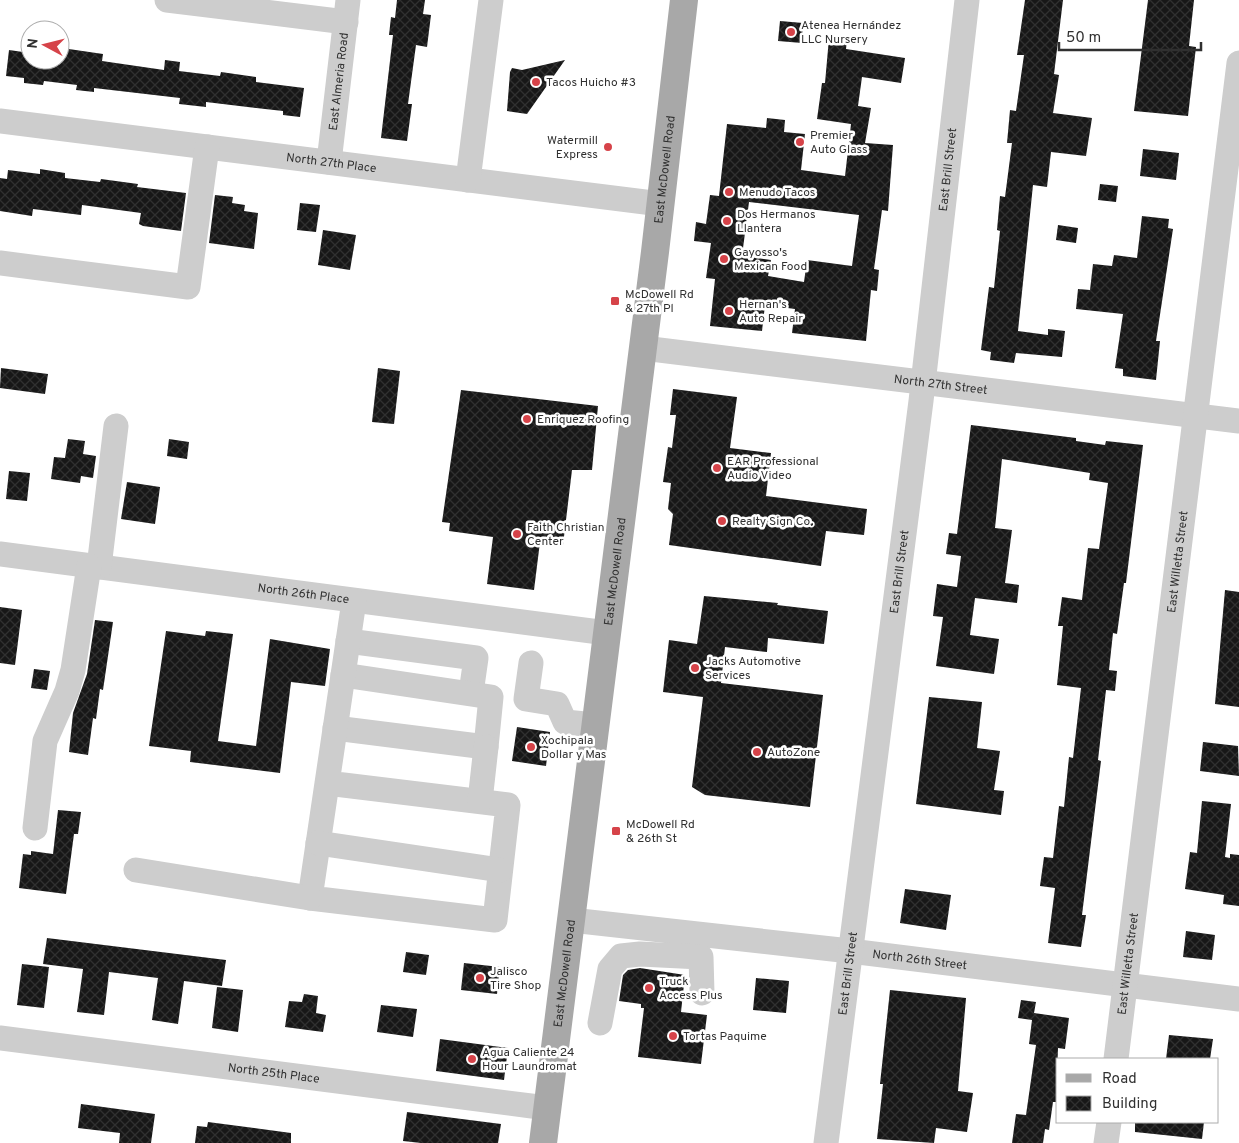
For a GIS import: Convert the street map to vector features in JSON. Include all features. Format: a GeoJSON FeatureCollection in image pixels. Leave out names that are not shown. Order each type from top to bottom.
{"type":"FeatureCollection","features":[{"type":"Feature","properties":{"kind":"main road","name":"East McDowell Road"},"geometry":{"type":"LineString","coordinates":[[543,1143],[661,204],[684,0]]}},
{"type":"Feature","properties":{"kind":"street"},"geometry":{"type":"LineString","coordinates":[[167,0],[347,11]]}},
{"type":"Feature","properties":{"kind":"street"},"geometry":{"type":"LineString","coordinates":[[468,180],[491,0]]}},
{"type":"Feature","properties":{"kind":"street","name":"East Brill Street"},"geometry":{"type":"LineString","coordinates":[[826,1143],[923,382],[967,0]]}},
{"type":"Feature","properties":{"kind":"street","name":"East Almeria Road"},"geometry":{"type":"LineString","coordinates":[[329,162],[347,11]]}},
{"type":"Feature","properties":{"kind":"street","name":"East Willetta Street"},"geometry":{"type":"LineString","coordinates":[[1116,1058],[1197,416],[1239,63]]}},
{"type":"Feature","properties":{"kind":"street","name":"North 27th Place"},"geometry":{"type":"LineString","coordinates":[[0,121],[661,204]]}},
{"type":"Feature","properties":{"kind":"street"},"geometry":{"type":"LineString","coordinates":[[0,263],[188,287],[207,147]]}},
{"type":"Feature","properties":{"kind":"street","name":"North 27th Street"},"geometry":{"type":"LineString","coordinates":[[643,348],[1239,421]]}},
{"type":"Feature","properties":{"kind":"street"},"geometry":{"type":"LineString","coordinates":[[34,828],[45,741],[64,698],[73,670],[94,566],[116,426]]}},
{"type":"Feature","properties":{"kind":"street","name":"North 26th Place"},"geometry":{"type":"LineString","coordinates":[[0,554],[607,633]]}},
{"type":"Feature","properties":{"kind":"street"},"geometry":{"type":"LineString","coordinates":[[310,898],[354,601]]}},
{"type":"Feature","properties":{"kind":"street"},"geometry":{"type":"LineString","coordinates":[[348,641],[476,658],[471,693]]}},
{"type":"Feature","properties":{"kind":"street"},"geometry":{"type":"LineString","coordinates":[[530,663],[526,699],[557,704],[565,722],[595,725]]}},
{"type":"Feature","properties":{"kind":"street"},"geometry":{"type":"LineString","coordinates":[[343,676],[491,697],[480,801]]}},
{"type":"Feature","properties":{"kind":"street"},"geometry":{"type":"LineString","coordinates":[[335,728],[486,747]]}},
{"type":"Feature","properties":{"kind":"street"},"geometry":{"type":"LineString","coordinates":[[136,870],[310,898],[495,920],[508,805],[327,782]]}},
{"type":"Feature","properties":{"kind":"street"},"geometry":{"type":"LineString","coordinates":[[318,843],[500,870]]}},
{"type":"Feature","properties":{"kind":"street","name":"North 26th Street"},"geometry":{"type":"LineString","coordinates":[[571,920],[702,946],[850,951],[1239,999]]}},
{"type":"Feature","properties":{"kind":"street"},"geometry":{"type":"LineString","coordinates":[[600,1023],[610,969],[621,956],[702,946],[702,993]]}},
{"type":"Feature","properties":{"kind":"street","name":"North 25th Place"},"geometry":{"type":"LineString","coordinates":[[0,1038],[548,1108]]}},
{"type":"Feature","properties":{"kind":"street"},"geometry":{"type":"LineString","coordinates":[[1106,1143],[1109,1123]]}},
{"type":"Feature","properties":{"kind":"building"},"geometry":{"type":"Polygon","coordinates":[[[397,0],[425,0],[423,14],[431,15],[427,47],[416,45],[408,104],[412,104],[407,141],[381,138],[393,35],[389,35],[391,17],[395,18],[397,0]]]}},
{"type":"Feature","properties":{"kind":"building"},"geometry":{"type":"Polygon","coordinates":[[[1025,0],[1063,0],[1054,74],[1059,75],[1053,113],[1092,118],[1086,156],[1051,152],[1047,187],[1033,185],[1018,331],[1048,335],[1048,329],[1065,331],[1062,357],[1016,353],[1014,363],[990,360],[991,352],[981,350],[989,287],[994,288],[1000,231],[997,230],[1000,196],[1005,197],[1012,143],[1007,143],[1010,110],[1016,111],[1024,55],[1017,55],[1025,0]]]}},
{"type":"Feature","properties":{"kind":"building"},"geometry":{"type":"Polygon","coordinates":[[[1148,0],[1194,0],[1189,46],[1196,47],[1188,116],[1134,111],[1148,0]]]}},
{"type":"Feature","properties":{"kind":"building","name":"Atenea Hernández LLC Nursery"},"geometry":{"type":"Polygon","coordinates":[[[780,21],[803,23],[802,43],[778,41],[780,21]]]}},
{"type":"Feature","properties":{"kind":"building"},"geometry":{"type":"Polygon","coordinates":[[[829,38],[847,40],[846,49],[905,58],[901,83],[862,77],[858,106],[871,108],[865,143],[893,145],[888,211],[882,210],[874,269],[879,270],[877,291],[871,290],[866,341],[792,333],[795,309],[765,305],[762,331],[710,326],[715,279],[706,278],[711,243],[694,241],[696,222],[706,224],[710,195],[719,196],[727,124],[766,128],[767,118],[785,120],[784,132],[805,134],[801,170],[845,176],[851,124],[817,119],[822,83],[825,83],[829,38]],[[749,202],[742,256],[771,260],[768,276],[804,282],[807,260],[852,266],[859,215],[749,202]]]}},
{"type":"Feature","properties":{"kind":"building"},"geometry":{"type":"Polygon","coordinates":[[[70,49],[103,54],[102,61],[164,70],[165,60],[180,62],[179,71],[220,76],[221,72],[256,77],[256,82],[304,88],[300,117],[283,115],[283,111],[206,102],[206,107],[179,104],[180,98],[94,88],[94,92],[76,90],[77,85],[44,81],[43,85],[24,83],[24,78],[6,76],[9,50],[20,52],[20,70],[70,70],[70,49]]]}},
{"type":"Feature","properties":{"kind":"building","name":"Tacos Huicho #3"},"geometry":{"type":"Polygon","coordinates":[[[565,60],[527,114],[507,111],[510,72],[512,68],[522,70],[565,60]]]}},
{"type":"Feature","properties":{"kind":"building"},"geometry":{"type":"Polygon","coordinates":[[[1143,149],[1179,153],[1176,180],[1140,176],[1143,149]]]}},
{"type":"Feature","properties":{"kind":"building"},"geometry":{"type":"Polygon","coordinates":[[[40,169],[65,173],[65,178],[100,182],[101,179],[138,184],[137,187],[186,193],[181,231],[143,226],[139,224],[141,213],[82,205],[81,215],[33,209],[32,216],[0,211],[0,178],[7,179],[8,170],[40,174],[40,169]]]}},
{"type":"Feature","properties":{"kind":"building"},"geometry":{"type":"Polygon","coordinates":[[[1100,184],[1118,186],[1116,202],[1098,200],[1100,184]]]}},
{"type":"Feature","properties":{"kind":"building"},"geometry":{"type":"Polygon","coordinates":[[[215,195],[233,197],[232,203],[245,205],[244,211],[258,213],[254,249],[209,243],[215,195]]]}},
{"type":"Feature","properties":{"kind":"building"},"geometry":{"type":"Polygon","coordinates":[[[300,203],[320,205],[316,232],[297,230],[300,203]]]}},
{"type":"Feature","properties":{"kind":"building"},"geometry":{"type":"Polygon","coordinates":[[[1142,216],[1169,219],[1168,228],[1173,229],[1156,341],[1160,341],[1156,380],[1123,376],[1123,369],[1115,368],[1123,314],[1076,309],[1078,289],[1090,290],[1093,264],[1112,266],[1114,255],[1137,258],[1142,216]]]}},
{"type":"Feature","properties":{"kind":"building"},"geometry":{"type":"Polygon","coordinates":[[[1058,225],[1078,228],[1076,243],[1056,240],[1058,225]]]}},
{"type":"Feature","properties":{"kind":"building"},"geometry":{"type":"Polygon","coordinates":[[[323,230],[356,235],[350,270],[318,265],[323,230]]]}},
{"type":"Feature","properties":{"kind":"building"},"geometry":{"type":"Polygon","coordinates":[[[1,368],[48,374],[45,394],[0,388],[1,368]]]}},
{"type":"Feature","properties":{"kind":"building"},"geometry":{"type":"Polygon","coordinates":[[[378,368],[400,371],[394,424],[372,422],[378,368]]]}},
{"type":"Feature","properties":{"kind":"building"},"geometry":{"type":"Polygon","coordinates":[[[673,389],[737,397],[730,448],[771,453],[766,496],[867,509],[864,535],[826,531],[821,566],[669,545],[673,514],[668,509],[671,483],[663,482],[668,447],[672,448],[676,415],[670,415],[673,389]]]}},
{"type":"Feature","properties":{"kind":"building"},"geometry":{"type":"Polygon","coordinates":[[[461,390],[598,406],[592,470],[572,470],[563,545],[540,542],[534,590],[487,584],[493,537],[449,531],[450,523],[442,522],[461,390]]]}},
{"type":"Feature","properties":{"kind":"building"},"geometry":{"type":"Polygon","coordinates":[[[971,425],[1076,438],[1076,441],[1105,445],[1106,441],[1143,445],[1126,583],[1124,583],[1117,634],[1113,633],[1109,670],[1117,671],[1115,691],[1106,690],[1098,760],[1101,761],[1082,915],[1086,915],[1081,947],[1048,943],[1055,888],[1040,886],[1044,857],[1053,858],[1059,806],[1064,807],[1069,757],[1073,758],[1081,688],[1057,685],[1063,626],[1058,626],[1062,597],[1082,600],[1088,548],[1099,549],[1108,483],[1089,480],[1090,473],[1002,459],[995,528],[1012,530],[1005,583],[1019,585],[1017,603],[975,598],[970,635],[999,639],[994,674],[936,666],[943,617],[933,616],[937,584],[957,587],[961,556],[946,554],[949,533],[957,534],[971,425]]]}},
{"type":"Feature","properties":{"kind":"building"},"geometry":{"type":"Polygon","coordinates":[[[68,439],[85,441],[83,454],[96,456],[93,478],[81,476],[80,483],[51,479],[54,457],[65,458],[68,439]]]}},
{"type":"Feature","properties":{"kind":"building"},"geometry":{"type":"Polygon","coordinates":[[[169,439],[189,442],[187,459],[167,456],[169,439]]]}},
{"type":"Feature","properties":{"kind":"building"},"geometry":{"type":"Polygon","coordinates":[[[9,471],[30,473],[27,501],[6,499],[9,471]]]}},
{"type":"Feature","properties":{"kind":"building"},"geometry":{"type":"Polygon","coordinates":[[[127,482],[160,487],[155,524],[121,519],[127,482]]]}},
{"type":"Feature","properties":{"kind":"building"},"geometry":{"type":"Polygon","coordinates":[[[1225,590],[1239,592],[1239,707],[1215,704],[1225,590]]]}},
{"type":"Feature","properties":{"kind":"building"},"geometry":{"type":"Polygon","coordinates":[[[704,596],[778,603],[777,605],[828,611],[824,644],[768,638],[767,652],[725,647],[721,683],[823,695],[810,807],[705,795],[692,787],[703,697],[663,692],[669,640],[697,644],[704,596]]]}},
{"type":"Feature","properties":{"kind":"building"},"geometry":{"type":"Polygon","coordinates":[[[0,607],[22,610],[15,665],[0,663],[0,607]]]}},
{"type":"Feature","properties":{"kind":"building"},"geometry":{"type":"Polygon","coordinates":[[[95,620],[113,622],[103,690],[100,689],[96,719],[93,718],[88,755],[69,752],[73,713],[87,674],[95,620]]]}},
{"type":"Feature","properties":{"kind":"building"},"geometry":{"type":"Polygon","coordinates":[[[166,631],[205,636],[206,631],[233,634],[218,741],[256,746],[270,639],[330,649],[325,686],[291,682],[280,773],[190,762],[191,751],[149,746],[166,631]]]}},
{"type":"Feature","properties":{"kind":"building"},"geometry":{"type":"Polygon","coordinates":[[[34,669],[50,671],[47,690],[31,688],[34,669]]]}},
{"type":"Feature","properties":{"kind":"building"},"geometry":{"type":"Polygon","coordinates":[[[929,697],[982,702],[977,748],[1000,751],[994,790],[1004,791],[1001,815],[916,804],[929,697]]]}},
{"type":"Feature","properties":{"kind":"building","name":"Xochipala Dollar y Mas"},"geometry":{"type":"Polygon","coordinates":[[[517,727],[550,732],[546,766],[512,761],[517,727]]]}},
{"type":"Feature","properties":{"kind":"building"},"geometry":{"type":"Polygon","coordinates":[[[1203,742],[1238,746],[1239,776],[1200,771],[1203,742]]]}},
{"type":"Feature","properties":{"kind":"building"},"geometry":{"type":"Polygon","coordinates":[[[1202,801],[1231,804],[1225,857],[1230,858],[1230,854],[1239,855],[1239,906],[1223,904],[1224,895],[1185,889],[1190,852],[1197,853],[1202,801]]]}},
{"type":"Feature","properties":{"kind":"building"},"geometry":{"type":"Polygon","coordinates":[[[58,810],[81,812],[78,834],[74,834],[66,894],[19,888],[23,854],[31,855],[31,851],[53,854],[58,810]]]}},
{"type":"Feature","properties":{"kind":"building"},"geometry":{"type":"Polygon","coordinates":[[[905,889],[951,895],[946,930],[900,923],[905,889]]]}},
{"type":"Feature","properties":{"kind":"building"},"geometry":{"type":"Polygon","coordinates":[[[1186,931],[1215,935],[1212,960],[1183,957],[1186,931]]]}},
{"type":"Feature","properties":{"kind":"building"},"geometry":{"type":"Polygon","coordinates":[[[47,938],[226,960],[222,986],[184,981],[178,1024],[152,1020],[158,978],[109,972],[104,1015],[77,1012],[83,969],[43,964],[47,938]]]}},
{"type":"Feature","properties":{"kind":"building"},"geometry":{"type":"Polygon","coordinates":[[[406,952],[429,955],[426,975],[403,972],[406,952]]]}},
{"type":"Feature","properties":{"kind":"building","name":"Jalisco Tire Shop"},"geometry":{"type":"Polygon","coordinates":[[[464,963],[500,967],[497,994],[461,990],[464,963]]]}},
{"type":"Feature","properties":{"kind":"building"},"geometry":{"type":"Polygon","coordinates":[[[22,964],[49,967],[44,1008],[17,1005],[22,964]]]}},
{"type":"Feature","properties":{"kind":"building"},"geometry":{"type":"Polygon","coordinates":[[[640,968],[685,975],[681,1012],[707,1015],[701,1064],[638,1057],[644,1008],[641,1008],[641,1004],[619,1001],[623,975],[628,970],[640,968]]]}},
{"type":"Feature","properties":{"kind":"building"},"geometry":{"type":"Polygon","coordinates":[[[756,978],[789,981],[786,1013],[753,1010],[756,978]]]}},
{"type":"Feature","properties":{"kind":"building"},"geometry":{"type":"Polygon","coordinates":[[[217,987],[243,990],[238,1032],[212,1028],[217,987]]]}},
{"type":"Feature","properties":{"kind":"building"},"geometry":{"type":"Polygon","coordinates":[[[890,990],[966,998],[958,1091],[973,1093],[967,1132],[936,1128],[934,1143],[877,1139],[883,1084],[880,1084],[890,990]]]}},
{"type":"Feature","properties":{"kind":"building"},"geometry":{"type":"Polygon","coordinates":[[[304,994],[318,996],[316,1013],[326,1015],[323,1032],[285,1027],[289,1001],[302,1002],[304,994]]]}},
{"type":"Feature","properties":{"kind":"building"},"geometry":{"type":"Polygon","coordinates":[[[1021,1000],[1036,1002],[1034,1013],[1069,1018],[1065,1049],[1058,1048],[1058,1058],[1056,1058],[1056,1102],[1053,1102],[1049,1130],[1045,1129],[1043,1143],[1012,1143],[1016,1114],[1026,1115],[1036,1045],[1029,1044],[1032,1020],[1018,1018],[1021,1000]]]}},
{"type":"Feature","properties":{"kind":"building"},"geometry":{"type":"Polygon","coordinates":[[[381,1005],[417,1009],[413,1037],[377,1032],[381,1005]]]}},
{"type":"Feature","properties":{"kind":"building"},"geometry":{"type":"Polygon","coordinates":[[[1169,1035],[1213,1039],[1210,1058],[1166,1058],[1169,1035]]]}},
{"type":"Feature","properties":{"kind":"building","name":"Agua Caliente 24 Hour Laundromat"},"geometry":{"type":"Polygon","coordinates":[[[440,1039],[508,1048],[504,1080],[436,1071],[440,1039]]]}},
{"type":"Feature","properties":{"kind":"building"},"geometry":{"type":"Polygon","coordinates":[[[81,1104],[155,1114],[151,1143],[119,1143],[120,1133],[78,1128],[81,1104]]]}},
{"type":"Feature","properties":{"kind":"building"},"geometry":{"type":"Polygon","coordinates":[[[407,1112],[501,1124],[498,1143],[421,1143],[403,1141],[407,1112]]]}},
{"type":"Feature","properties":{"kind":"building"},"geometry":{"type":"Polygon","coordinates":[[[208,1122],[291,1133],[291,1143],[195,1143],[197,1126],[207,1127],[208,1122]]]}},
{"type":"Feature","properties":{"kind":"building"},"geometry":{"type":"Polygon","coordinates":[[[1135,1123],[1204,1123],[1202,1139],[1135,1132],[1135,1123]]]}},
{"type":"Feature","properties":{"kind":"place","name":"Atenea Hernández LLC Nursery"},"geometry":{"type":"Point","coordinates":[791,32]}},
{"type":"Feature","properties":{"kind":"place","name":"Tacos Huicho #3"},"geometry":{"type":"Point","coordinates":[536,82]}},
{"type":"Feature","properties":{"kind":"place","name":"Premier Auto Glass"},"geometry":{"type":"Point","coordinates":[800,142]}},
{"type":"Feature","properties":{"kind":"place","name":"Watermill Express"},"geometry":{"type":"Point","coordinates":[608,147]}},
{"type":"Feature","properties":{"kind":"place","name":"Menudo Tacos"},"geometry":{"type":"Point","coordinates":[729,192]}},
{"type":"Feature","properties":{"kind":"place","name":"Dos Hermanos Llantera"},"geometry":{"type":"Point","coordinates":[727,221]}},
{"type":"Feature","properties":{"kind":"place","name":"Gayosso's Mexican Food"},"geometry":{"type":"Point","coordinates":[724,259]}},
{"type":"Feature","properties":{"kind":"place","name":"McDowell Rd & 27th Pl"},"geometry":{"type":"Point","coordinates":[615,301]}},
{"type":"Feature","properties":{"kind":"place","name":"Hernan's Auto Repair"},"geometry":{"type":"Point","coordinates":[729,311]}},
{"type":"Feature","properties":{"kind":"place","name":"Enriquez Roofing"},"geometry":{"type":"Point","coordinates":[527,419]}},
{"type":"Feature","properties":{"kind":"place","name":"EAR Professional Audio Video"},"geometry":{"type":"Point","coordinates":[717,468]}},
{"type":"Feature","properties":{"kind":"place","name":"Realty Sign Co."},"geometry":{"type":"Point","coordinates":[722,521]}},
{"type":"Feature","properties":{"kind":"place","name":"Faith Christian Center"},"geometry":{"type":"Point","coordinates":[517,534]}},
{"type":"Feature","properties":{"kind":"place","name":"Jacks Automotive Services"},"geometry":{"type":"Point","coordinates":[695,668]}},
{"type":"Feature","properties":{"kind":"place","name":"Xochipala Dollar y Mas"},"geometry":{"type":"Point","coordinates":[531,747]}},
{"type":"Feature","properties":{"kind":"place","name":"AutoZone"},"geometry":{"type":"Point","coordinates":[757,752]}},
{"type":"Feature","properties":{"kind":"place","name":"McDowell Rd & 26th St"},"geometry":{"type":"Point","coordinates":[616,831]}},
{"type":"Feature","properties":{"kind":"place","name":"Jalisco Tire Shop"},"geometry":{"type":"Point","coordinates":[480,978]}},
{"type":"Feature","properties":{"kind":"place","name":"Truck Access Plus"},"geometry":{"type":"Point","coordinates":[649,988]}},
{"type":"Feature","properties":{"kind":"place","name":"Tortas Paquime"},"geometry":{"type":"Point","coordinates":[673,1036]}},
{"type":"Feature","properties":{"kind":"place","name":"Agua Caliente 24 Hour Laundromat"},"geometry":{"type":"Point","coordinates":[472,1059]}}]}
